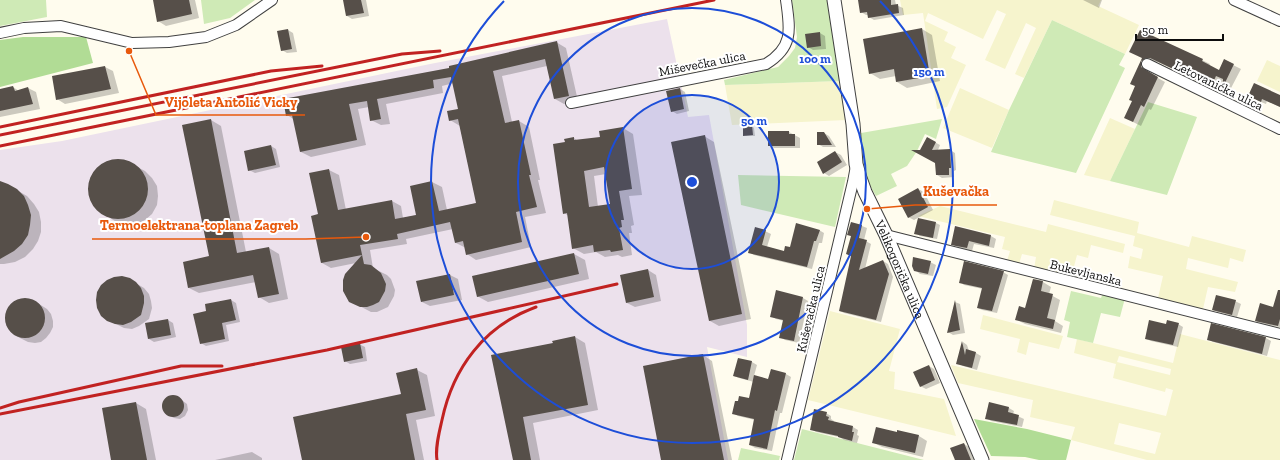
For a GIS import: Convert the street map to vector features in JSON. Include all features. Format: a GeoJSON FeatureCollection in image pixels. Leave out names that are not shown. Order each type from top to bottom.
{"type":"FeatureCollection","features":[{"type":"Feature","properties":{"kind":"street"},"geometry":{"type":"LineString","coordinates":[[0,33],[24,28],[62,26],[132,43],[170,42],[206,37],[236,25],[272,0]]}},
{"type":"Feature","properties":{"kind":"street","name":"Miševečka ulica"},"geometry":{"type":"LineString","coordinates":[[571,103],[766,64],[776,58],[783,51],[787,42],[789,32],[786,0]]}},
{"type":"Feature","properties":{"kind":"street","name":"Velikogorička ulica"},"geometry":{"type":"LineString","coordinates":[[834,0],[853,124],[856,164],[860,178],[865,192],[886,235],[982,460]]}},
{"type":"Feature","properties":{"kind":"street"},"geometry":{"type":"LineString","coordinates":[[1234,0],[1280,21]]}},
{"type":"Feature","properties":{"kind":"street","name":"Letovanićka ulica"},"geometry":{"type":"LineString","coordinates":[[1147,64],[1280,129]]}},
{"type":"Feature","properties":{"kind":"street","name":"Kuševačka ulica"},"geometry":{"type":"LineString","coordinates":[[787,460],[856,164]]}},
{"type":"Feature","properties":{"kind":"street","name":"Bukevljanska"},"geometry":{"type":"LineString","coordinates":[[886,235],[1280,334]]}},
{"type":"Feature","properties":{"kind":"shaded area"},"geometry":{"type":"Polygon","coordinates":[[[900,0],[1101,0],[1098,6],[1139,25],[1125,54],[1052,20],[1024,78],[1015,74],[1036,28],[1026,23],[1005,69],[985,60],[1006,14],[997,10],[983,39],[928,13],[925,21],[948,32],[944,41],[956,47],[951,58],[966,65],[947,107],[937,109],[923,13],[903,15],[900,0]]]}},
{"type":"Feature","properties":{"kind":"shaded area"},"geometry":{"type":"Polygon","coordinates":[[[667,19],[688,117],[709,115],[747,325],[747,357],[707,347],[728,460],[0,460],[0,150],[62,141],[430,64],[667,19]]]}},
{"type":"Feature","properties":{"kind":"shaded area"},"geometry":{"type":"Polygon","coordinates":[[[1267,60],[1280,66],[1280,92],[1257,81],[1267,60]]]}},
{"type":"Feature","properties":{"kind":"shaded area"},"geometry":{"type":"Polygon","coordinates":[[[840,81],[846,120],[732,125],[725,85],[840,81]]]}},
{"type":"Feature","properties":{"kind":"shaded area"},"geometry":{"type":"Polygon","coordinates":[[[960,88],[1009,110],[992,148],[943,128],[960,88]]]}},
{"type":"Feature","properties":{"kind":"shaded area"},"geometry":{"type":"Polygon","coordinates":[[[1110,118],[1135,129],[1110,181],[1084,175],[1110,118]]]}},
{"type":"Feature","properties":{"kind":"shaded area"},"geometry":{"type":"Polygon","coordinates":[[[1054,200],[1139,222],[1137,233],[1189,247],[1192,236],[1246,250],[1243,262],[1230,258],[1228,268],[1188,258],[1186,269],[1238,282],[1235,292],[1208,287],[1203,309],[1158,298],[1163,276],[1128,268],[1130,256],[1141,259],[1143,249],[1133,246],[1135,236],[1050,215],[1054,200]]]}},
{"type":"Feature","properties":{"kind":"shaded area"},"geometry":{"type":"Polygon","coordinates":[[[940,206],[1046,232],[1048,224],[1125,244],[1123,253],[1091,245],[1088,258],[1077,255],[1071,278],[1034,269],[1036,257],[1022,254],[1019,264],[1007,261],[1010,251],[1002,249],[1005,237],[918,216],[940,206]]]}},
{"type":"Feature","properties":{"kind":"shaded area"},"geometry":{"type":"Polygon","coordinates":[[[830,311],[900,329],[889,371],[895,372],[894,389],[944,399],[956,436],[808,400],[830,311]]]}},
{"type":"Feature","properties":{"kind":"shaded area"},"geometry":{"type":"Polygon","coordinates":[[[983,315],[1063,336],[1059,349],[1029,342],[1026,355],[1017,352],[1020,339],[980,329],[983,315]]]}},
{"type":"Feature","properties":{"kind":"shaded area"},"geometry":{"type":"Polygon","coordinates":[[[1180,334],[1280,360],[1280,460],[1147,460],[1071,440],[1075,427],[1030,417],[1033,400],[958,383],[951,365],[1166,416],[1173,390],[1166,388],[1165,392],[1113,378],[1116,364],[1074,353],[1077,339],[1173,363],[1180,334]],[[1119,356],[1117,362],[1170,375],[1171,369],[1119,356]],[[1119,423],[1114,444],[1155,454],[1161,433],[1119,423]]]}},
{"type":"Feature","properties":{"kind":"green space"},"geometry":{"type":"Polygon","coordinates":[[[0,0],[46,0],[47,17],[0,26],[0,0]]]}},
{"type":"Feature","properties":{"kind":"green space"},"geometry":{"type":"Polygon","coordinates":[[[201,0],[255,0],[230,18],[204,24],[201,0]]]}},
{"type":"Feature","properties":{"kind":"green space"},"geometry":{"type":"Polygon","coordinates":[[[792,0],[829,0],[840,81],[725,85],[724,80],[778,67],[789,56],[795,48],[797,37],[792,0]]]}},
{"type":"Feature","properties":{"kind":"green space"},"geometry":{"type":"Polygon","coordinates":[[[1052,20],[1125,54],[1119,65],[1125,68],[1076,173],[991,152],[1009,110],[1052,20]]]}},
{"type":"Feature","properties":{"kind":"green space"},"geometry":{"type":"Polygon","coordinates":[[[23,37],[86,37],[93,63],[0,87],[0,40],[23,37]]]}},
{"type":"Feature","properties":{"kind":"green space"},"geometry":{"type":"Polygon","coordinates":[[[1148,102],[1197,117],[1167,195],[1110,181],[1148,102]]]}},
{"type":"Feature","properties":{"kind":"green space"},"geometry":{"type":"Polygon","coordinates":[[[942,119],[936,139],[925,134],[917,151],[907,166],[891,174],[897,186],[876,196],[866,179],[861,133],[942,119]]]}},
{"type":"Feature","properties":{"kind":"green space"},"geometry":{"type":"Polygon","coordinates":[[[738,175],[846,177],[835,227],[741,205],[738,175]]]}},
{"type":"Feature","properties":{"kind":"green space"},"geometry":{"type":"Polygon","coordinates":[[[1071,291],[1101,298],[1103,293],[1125,298],[1120,317],[1101,313],[1093,343],[1067,337],[1070,322],[1064,320],[1071,291]]]}},
{"type":"Feature","properties":{"kind":"green space"},"geometry":{"type":"Polygon","coordinates":[[[974,419],[1027,429],[1071,440],[1066,460],[1039,460],[1025,457],[991,456],[974,419]]]}},
{"type":"Feature","properties":{"kind":"green space"},"geometry":{"type":"Polygon","coordinates":[[[802,429],[924,460],[794,460],[802,429]]]}},
{"type":"Feature","properties":{"kind":"green space"},"geometry":{"type":"Polygon","coordinates":[[[741,448],[780,456],[779,460],[738,460],[741,448]]]}},
{"type":"Feature","properties":{"kind":"building"},"geometry":{"type":"Polygon","coordinates":[[[153,0],[189,0],[192,14],[157,22],[153,0]]]}},
{"type":"Feature","properties":{"kind":"building"},"geometry":{"type":"Polygon","coordinates":[[[343,0],[361,0],[364,13],[346,16],[343,0]]]}},
{"type":"Feature","properties":{"kind":"building"},"geometry":{"type":"Polygon","coordinates":[[[858,0],[891,0],[891,5],[898,4],[899,13],[868,18],[867,12],[860,13],[858,0]]]}},
{"type":"Feature","properties":{"kind":"building"},"geometry":{"type":"Polygon","coordinates":[[[922,28],[930,76],[896,82],[894,69],[869,74],[863,39],[922,28]]]}},
{"type":"Feature","properties":{"kind":"building"},"geometry":{"type":"Polygon","coordinates":[[[288,29],[292,49],[281,51],[277,31],[288,29]]]}},
{"type":"Feature","properties":{"kind":"building"},"geometry":{"type":"Polygon","coordinates":[[[1140,30],[1203,59],[1202,61],[1219,70],[1224,59],[1234,64],[1223,87],[1223,79],[1216,76],[1211,87],[1150,58],[1146,58],[1141,61],[1141,67],[1158,77],[1144,107],[1141,105],[1133,122],[1124,118],[1132,101],[1129,100],[1135,86],[1130,84],[1142,58],[1129,52],[1140,30]]]}},
{"type":"Feature","properties":{"kind":"building"},"geometry":{"type":"Polygon","coordinates":[[[820,32],[821,46],[807,48],[805,34],[820,32]]]}},
{"type":"Feature","properties":{"kind":"building"},"geometry":{"type":"Polygon","coordinates":[[[557,41],[569,96],[554,99],[545,59],[493,71],[505,123],[519,120],[531,175],[529,175],[537,207],[516,212],[522,242],[466,255],[463,241],[455,243],[450,222],[397,234],[398,239],[360,245],[364,264],[371,265],[381,273],[386,284],[385,291],[379,302],[367,307],[360,307],[349,302],[343,291],[343,280],[345,274],[362,255],[321,263],[311,216],[318,214],[309,173],[329,169],[338,210],[392,200],[395,219],[416,215],[410,186],[432,181],[439,211],[476,203],[458,119],[449,121],[447,111],[458,109],[451,77],[433,80],[434,88],[377,99],[381,119],[370,121],[367,101],[349,104],[357,140],[300,152],[292,115],[286,116],[283,99],[449,68],[449,66],[557,41]]]}},
{"type":"Feature","properties":{"kind":"building"},"geometry":{"type":"Polygon","coordinates":[[[105,66],[111,89],[56,100],[52,76],[105,66]]]}},
{"type":"Feature","properties":{"kind":"building"},"geometry":{"type":"Polygon","coordinates":[[[1254,83],[1280,95],[1280,107],[1262,99],[1261,102],[1248,96],[1254,83]]]}},
{"type":"Feature","properties":{"kind":"building"},"geometry":{"type":"Polygon","coordinates":[[[13,86],[15,91],[28,87],[33,104],[0,111],[0,89],[13,86]]]}},
{"type":"Feature","properties":{"kind":"building"},"geometry":{"type":"Polygon","coordinates":[[[680,88],[684,109],[671,112],[666,91],[680,88]]]}},
{"type":"Feature","properties":{"kind":"building"},"geometry":{"type":"Polygon","coordinates":[[[211,119],[237,253],[269,247],[279,294],[258,298],[253,275],[188,288],[183,262],[209,256],[182,125],[211,119]]]}},
{"type":"Feature","properties":{"kind":"building"},"geometry":{"type":"Polygon","coordinates":[[[752,125],[753,135],[743,136],[743,126],[752,125]]]}},
{"type":"Feature","properties":{"kind":"building"},"geometry":{"type":"Polygon","coordinates":[[[623,127],[632,189],[619,191],[624,220],[621,220],[622,227],[619,228],[623,250],[611,252],[610,250],[594,252],[593,245],[572,249],[567,213],[563,214],[553,144],[565,142],[564,139],[574,137],[574,140],[600,137],[599,131],[623,127]],[[604,167],[584,171],[589,207],[610,204],[604,167]]]}},
{"type":"Feature","properties":{"kind":"building"},"geometry":{"type":"Polygon","coordinates":[[[768,131],[789,131],[789,134],[795,134],[795,146],[768,146],[768,131]]]}},
{"type":"Feature","properties":{"kind":"building"},"geometry":{"type":"Polygon","coordinates":[[[817,132],[824,132],[832,145],[817,145],[817,132]]]}},
{"type":"Feature","properties":{"kind":"building"},"geometry":{"type":"Polygon","coordinates":[[[705,135],[742,314],[709,321],[671,142],[705,135]]]}},
{"type":"Feature","properties":{"kind":"building"},"geometry":{"type":"Polygon","coordinates":[[[927,137],[936,142],[932,150],[950,149],[951,168],[949,168],[949,175],[936,175],[935,163],[911,150],[920,150],[927,137]]]}},
{"type":"Feature","properties":{"kind":"building"},"geometry":{"type":"Polygon","coordinates":[[[271,145],[276,165],[248,171],[244,151],[271,145]]]}},
{"type":"Feature","properties":{"kind":"building"},"geometry":{"type":"Polygon","coordinates":[[[835,151],[842,162],[823,174],[817,162],[835,151]]]}},
{"type":"Feature","properties":{"kind":"building"},"geometry":{"type":"Polygon","coordinates":[[[118,159],[135,164],[143,172],[148,189],[143,206],[135,214],[118,219],[101,214],[93,206],[88,189],[93,172],[101,164],[118,159]]]}},
{"type":"Feature","properties":{"kind":"building"},"geometry":{"type":"Polygon","coordinates":[[[0,181],[17,189],[24,196],[31,215],[28,235],[22,244],[14,251],[0,259],[0,181]]]}},
{"type":"Feature","properties":{"kind":"building"},"geometry":{"type":"Polygon","coordinates":[[[918,188],[928,207],[908,218],[898,199],[918,188]]]}},
{"type":"Feature","properties":{"kind":"building"},"geometry":{"type":"Polygon","coordinates":[[[918,218],[936,222],[933,238],[914,234],[918,218]]]}},
{"type":"Feature","properties":{"kind":"building"},"geometry":{"type":"Polygon","coordinates":[[[851,222],[862,225],[859,238],[867,240],[859,270],[883,260],[889,274],[876,320],[839,311],[851,256],[846,254],[851,236],[847,235],[851,222]]]}},
{"type":"Feature","properties":{"kind":"building"},"geometry":{"type":"Polygon","coordinates":[[[796,223],[820,230],[816,241],[814,241],[807,267],[748,253],[755,227],[766,230],[762,245],[784,251],[785,246],[790,247],[796,223]]]}},
{"type":"Feature","properties":{"kind":"building"},"geometry":{"type":"Polygon","coordinates":[[[955,226],[991,235],[989,246],[969,241],[967,248],[951,245],[955,226]]]}},
{"type":"Feature","properties":{"kind":"building"},"geometry":{"type":"Polygon","coordinates":[[[574,253],[579,274],[477,297],[472,276],[574,253]]]}},
{"type":"Feature","properties":{"kind":"building"},"geometry":{"type":"Polygon","coordinates":[[[913,257],[931,261],[928,274],[914,271],[912,266],[913,257]]]}},
{"type":"Feature","properties":{"kind":"building"},"geometry":{"type":"Polygon","coordinates":[[[964,261],[1004,271],[992,311],[977,308],[982,288],[959,283],[964,261]]]}},
{"type":"Feature","properties":{"kind":"building"},"geometry":{"type":"Polygon","coordinates":[[[648,269],[654,297],[626,303],[620,275],[648,269]]]}},
{"type":"Feature","properties":{"kind":"building"},"geometry":{"type":"Polygon","coordinates":[[[450,274],[454,295],[421,302],[416,281],[450,274]]]}},
{"type":"Feature","properties":{"kind":"building"},"geometry":{"type":"Polygon","coordinates":[[[122,276],[130,278],[136,282],[141,288],[144,296],[141,315],[131,322],[123,325],[107,321],[101,316],[97,308],[96,300],[97,292],[101,285],[114,277],[122,276]]]}},
{"type":"Feature","properties":{"kind":"building"},"geometry":{"type":"Polygon","coordinates":[[[1033,279],[1043,281],[1041,291],[1053,294],[1047,318],[1055,320],[1053,329],[1015,320],[1019,306],[1025,308],[1033,279]]]}},
{"type":"Feature","properties":{"kind":"building"},"geometry":{"type":"Polygon","coordinates":[[[776,290],[803,297],[794,341],[779,338],[783,320],[770,317],[776,290]]]}},
{"type":"Feature","properties":{"kind":"building"},"geometry":{"type":"Polygon","coordinates":[[[1278,290],[1280,290],[1280,319],[1278,326],[1255,321],[1260,303],[1273,307],[1278,290]]]}},
{"type":"Feature","properties":{"kind":"building"},"geometry":{"type":"Polygon","coordinates":[[[1216,295],[1236,300],[1232,315],[1212,310],[1216,295]]]}},
{"type":"Feature","properties":{"kind":"building"},"geometry":{"type":"Polygon","coordinates":[[[29,298],[36,301],[42,307],[45,318],[44,326],[36,335],[29,338],[21,338],[14,335],[6,326],[5,314],[8,307],[17,299],[29,298]]]}},
{"type":"Feature","properties":{"kind":"building"},"geometry":{"type":"Polygon","coordinates":[[[231,299],[236,320],[222,323],[225,339],[200,344],[193,314],[206,311],[205,304],[231,299]]]}},
{"type":"Feature","properties":{"kind":"building"},"geometry":{"type":"Polygon","coordinates":[[[955,300],[960,330],[947,333],[955,300]]]}},
{"type":"Feature","properties":{"kind":"building"},"geometry":{"type":"Polygon","coordinates":[[[168,319],[171,335],[148,339],[145,323],[168,319]]]}},
{"type":"Feature","properties":{"kind":"building"},"geometry":{"type":"Polygon","coordinates":[[[1149,320],[1166,324],[1167,320],[1179,323],[1173,345],[1145,339],[1149,320]]]}},
{"type":"Feature","properties":{"kind":"building"},"geometry":{"type":"Polygon","coordinates":[[[1211,323],[1266,337],[1262,354],[1207,340],[1211,323]]]}},
{"type":"Feature","properties":{"kind":"building"},"geometry":{"type":"Polygon","coordinates":[[[575,336],[588,405],[523,417],[531,460],[513,460],[491,355],[553,343],[552,341],[575,336]]]}},
{"type":"Feature","properties":{"kind":"building"},"geometry":{"type":"Polygon","coordinates":[[[962,341],[965,355],[966,349],[976,352],[972,368],[956,364],[962,341]]]}},
{"type":"Feature","properties":{"kind":"building"},"geometry":{"type":"Polygon","coordinates":[[[360,343],[363,358],[344,362],[341,347],[360,343]]]}},
{"type":"Feature","properties":{"kind":"building"},"geometry":{"type":"Polygon","coordinates":[[[703,354],[724,460],[661,460],[643,366],[703,354]]]}},
{"type":"Feature","properties":{"kind":"building"},"geometry":{"type":"Polygon","coordinates":[[[738,358],[752,361],[748,380],[733,376],[738,358]]]}},
{"type":"Feature","properties":{"kind":"building"},"geometry":{"type":"Polygon","coordinates":[[[929,365],[935,380],[920,387],[913,372],[929,365]]]}},
{"type":"Feature","properties":{"kind":"building"},"geometry":{"type":"Polygon","coordinates":[[[417,368],[426,410],[406,414],[415,460],[302,460],[293,417],[401,394],[396,373],[417,368]]]}},
{"type":"Feature","properties":{"kind":"building"},"geometry":{"type":"Polygon","coordinates":[[[771,369],[786,373],[777,411],[775,410],[767,449],[749,445],[754,419],[732,414],[735,401],[738,401],[739,396],[749,398],[754,375],[768,379],[771,369]]]}},
{"type":"Feature","properties":{"kind":"building"},"geometry":{"type":"Polygon","coordinates":[[[173,395],[181,398],[184,406],[181,414],[173,417],[165,414],[162,406],[165,398],[173,395]]]}},
{"type":"Feature","properties":{"kind":"building"},"geometry":{"type":"Polygon","coordinates":[[[136,402],[147,460],[111,460],[102,408],[136,402]]]}},
{"type":"Feature","properties":{"kind":"building"},"geometry":{"type":"Polygon","coordinates":[[[989,402],[1009,407],[1008,412],[1019,415],[1017,425],[985,419],[989,402]]]}},
{"type":"Feature","properties":{"kind":"building"},"geometry":{"type":"Polygon","coordinates":[[[814,409],[827,412],[826,416],[829,417],[828,420],[853,426],[852,432],[854,432],[852,441],[838,436],[810,430],[814,409]]]}},
{"type":"Feature","properties":{"kind":"building"},"geometry":{"type":"Polygon","coordinates":[[[876,427],[919,435],[915,453],[872,443],[876,427]]]}},
{"type":"Feature","properties":{"kind":"building"},"geometry":{"type":"Polygon","coordinates":[[[964,443],[971,460],[955,460],[950,448],[964,443]]]}},
{"type":"Feature","properties":{"kind":"railway"},"geometry":{"type":"LineString","coordinates":[[0,146],[714,0]]}},
{"type":"Feature","properties":{"kind":"railway"},"geometry":{"type":"LineString","coordinates":[[0,135],[402,54],[440,51]]}},
{"type":"Feature","properties":{"kind":"railway"},"geometry":{"type":"LineString","coordinates":[[0,127],[271,71],[322,66]]}},
{"type":"Feature","properties":{"kind":"railway"},"geometry":{"type":"LineString","coordinates":[[0,414],[327,350],[617,284]]}},
{"type":"Feature","properties":{"kind":"railway"},"geometry":{"type":"LineString","coordinates":[[437,460],[438,440],[447,401],[463,366],[486,337],[517,315],[536,307]]}},
{"type":"Feature","properties":{"kind":"railway"},"geometry":{"type":"LineString","coordinates":[[0,408],[19,402],[181,366],[222,366]]}},
{"type":"Feature","properties":{"kind":"place","name":"Vijoleta Antolić Vicky"},"geometry":{"type":"Point","coordinates":[129,51]}},
{"type":"Feature","properties":{"kind":"place","name":"Kuševačka"},"geometry":{"type":"Point","coordinates":[867,209]}},
{"type":"Feature","properties":{"kind":"place","name":"Termoelektrana-toplana Zagreb"},"geometry":{"type":"Point","coordinates":[366,237]}}]}
